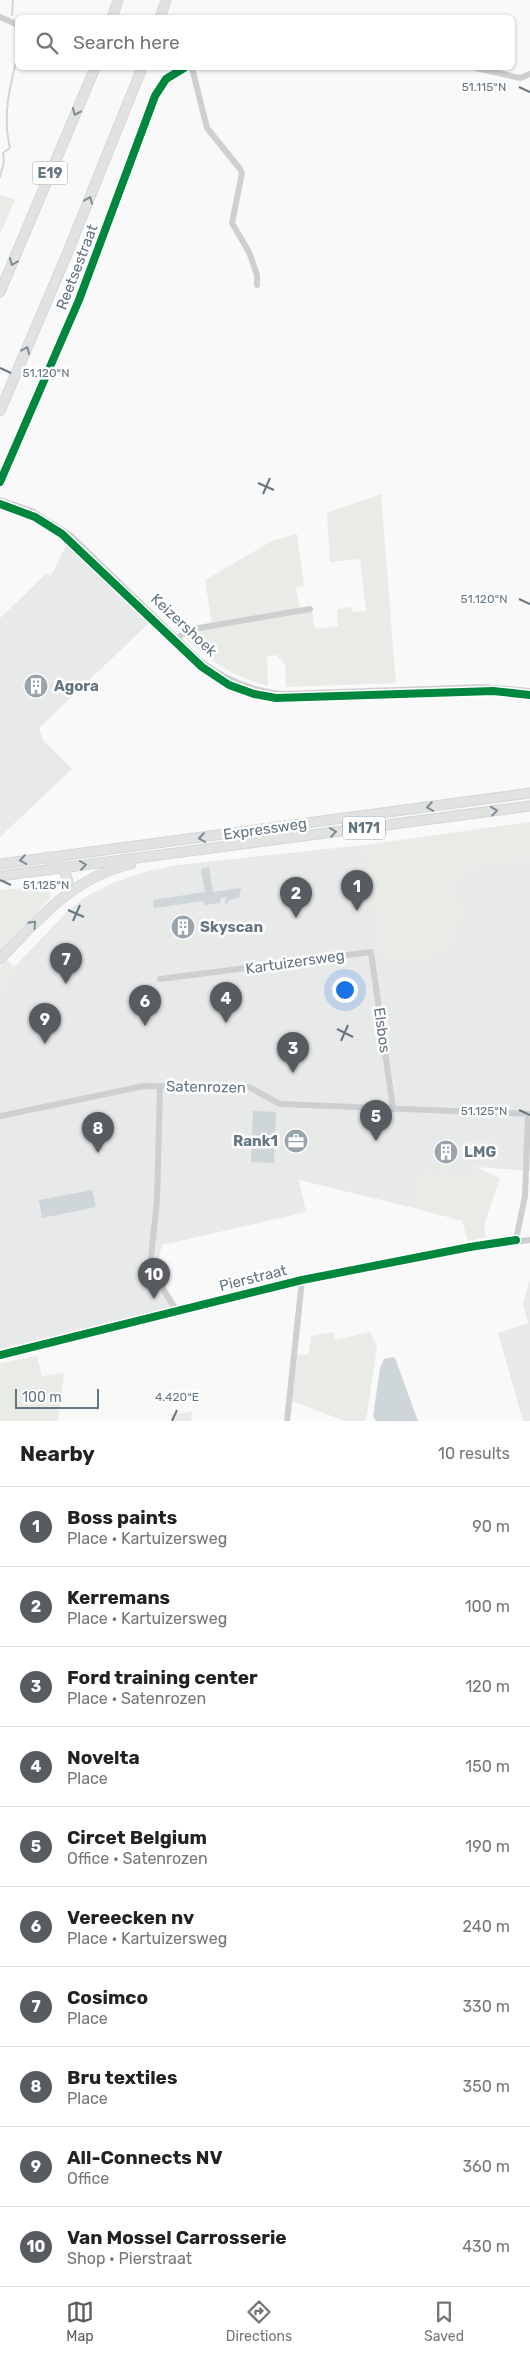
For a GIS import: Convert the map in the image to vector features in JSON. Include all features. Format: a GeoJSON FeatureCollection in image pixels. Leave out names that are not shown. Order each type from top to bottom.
{"type":"FeatureCollection","features":[{"type":"Feature","properties":{"kind":"highway"},"geometry":{"type":"LineString","coordinates":[[113,15],[118,0]]}},
{"type":"Feature","properties":{"kind":"highway"},"geometry":{"type":"LineString","coordinates":[[161,15],[166,0]]}},
{"type":"Feature","properties":{"kind":"highway","name":"E19"},"geometry":{"type":"LineString","coordinates":[[0,292],[94,70]]}},
{"type":"Feature","properties":{"kind":"highway"},"geometry":{"type":"LineString","coordinates":[[0,411],[141,70]]}},
{"type":"Feature","properties":{"kind":"highway","name":"Expressweg"},"geometry":{"type":"LineString","coordinates":[[0,864],[530,793]]}},
{"type":"Feature","properties":{"kind":"highway","name":"Expressweg"},"geometry":{"type":"LineString","coordinates":[[0,876],[530,806]]}},
{"type":"Feature","properties":{"kind":"highway"},"geometry":{"type":"LineString","coordinates":[[47,857],[62,868],[69,880],[68,892]]}},
{"type":"Feature","properties":{"kind":"highway"},"geometry":{"type":"LineString","coordinates":[[0,959],[46,911],[68,892],[113,868],[150,857]]}},
{"type":"Feature","properties":{"kind":"street"},"geometry":{"type":"LineString","coordinates":[[0,16],[15,24]]}},
{"type":"Feature","properties":{"kind":"street","name":"Reetsestraat"},"geometry":{"type":"LineString","coordinates":[[0,482],[61,344],[156,96],[166,79],[181,70]]}},
{"type":"Feature","properties":{"kind":"street"},"geometry":{"type":"LineString","coordinates":[[192,70],[207,128],[240,169],[240,181],[232,223],[249,252],[257,275],[257,286]]}},
{"type":"Feature","properties":{"kind":"street"},"geometry":{"type":"LineString","coordinates":[[485,70],[520,78],[530,74]]}},
{"type":"Feature","properties":{"kind":"street","name":"Keizershoek"},"geometry":{"type":"LineString","coordinates":[[0,500],[32,511],[70,535],[200,660],[222,676],[250,688],[272,693],[485,687],[530,691]]}},
{"type":"Feature","properties":{"kind":"street","name":"Keizershoek"},"geometry":{"type":"LineString","coordinates":[[177,639],[187,630],[310,609]]}},
{"type":"Feature","properties":{"kind":"street","name":"Kartuizersweg"},"geometry":{"type":"LineString","coordinates":[[160,980],[370,952]]}},
{"type":"Feature","properties":{"kind":"street","name":"Elsbos"},"geometry":{"type":"LineString","coordinates":[[370,952],[393,1109]]}},
{"type":"Feature","properties":{"kind":"street","name":"Satenrozen"},"geometry":{"type":"LineString","coordinates":[[0,1116],[137,1087],[249,1087],[277,1104],[529,1114]]}},
{"type":"Feature","properties":{"kind":"street"},"geometry":{"type":"LineString","coordinates":[[160,1087],[157,1200],[150,1267],[177,1312]]}},
{"type":"Feature","properties":{"kind":"street"},"geometry":{"type":"LineString","coordinates":[[529,1114],[524,1196],[516,1240],[530,1246]]}},
{"type":"Feature","properties":{"kind":"street","name":"Pierstraat"},"geometry":{"type":"LineString","coordinates":[[0,1355],[302,1280],[470,1247],[516,1240],[530,1240]]}},
{"type":"Feature","properties":{"kind":"street","name":"Pierstraat"},"geometry":{"type":"LineString","coordinates":[[287,1421],[302,1280]]}},
{"type":"Feature","properties":{"kind":"shaded area"},"geometry":{"type":"Polygon","coordinates":[[[0,196],[15,200],[0,234],[0,196]]]}},
{"type":"Feature","properties":{"kind":"shaded area"},"geometry":{"type":"Polygon","coordinates":[[[381,494],[396,683],[286,687],[285,665],[276,655],[267,656],[268,686],[244,678],[222,667],[183,636],[199,630],[312,611],[315,629],[338,626],[337,609],[352,607],[353,612],[366,611],[360,559],[330,562],[327,513],[381,494]]]}},
{"type":"Feature","properties":{"kind":"shaded area"},"geometry":{"type":"Polygon","coordinates":[[[297,534],[304,586],[296,588],[300,608],[212,624],[205,580],[274,540],[297,534]]]}},
{"type":"Feature","properties":{"kind":"shaded area"},"geometry":{"type":"Polygon","coordinates":[[[67,543],[82,553],[150,622],[39,728],[43,740],[72,769],[0,837],[0,618],[46,574],[51,576],[67,543]]]}},
{"type":"Feature","properties":{"kind":"shaded area"},"geometry":{"type":"Polygon","coordinates":[[[530,822],[530,859],[476,866],[456,882],[460,913],[458,929],[453,941],[434,955],[408,961],[381,964],[364,845],[530,822]]]}},
{"type":"Feature","properties":{"kind":"shaded area"},"geometry":{"type":"Polygon","coordinates":[[[364,845],[382,964],[454,939],[460,914],[456,882],[476,866],[530,859],[530,1171],[476,1167],[471,1176],[421,1173],[418,1209],[299,1180],[306,1212],[162,1245],[155,1272],[180,1309],[0,1349],[0,989],[11,978],[14,967],[70,909],[87,896],[115,882],[148,871],[178,865],[364,845]]]}},
{"type":"Feature","properties":{"kind":"shaded area"},"geometry":{"type":"Polygon","coordinates":[[[209,867],[213,892],[241,888],[239,898],[229,900],[227,904],[225,904],[226,897],[221,898],[220,903],[204,905],[203,901],[154,908],[153,900],[205,892],[201,869],[209,867]]]}},
{"type":"Feature","properties":{"kind":"shaded area"},"geometry":{"type":"Polygon","coordinates":[[[45,886],[50,890],[50,898],[0,951],[0,890],[45,886]]]}},
{"type":"Feature","properties":{"kind":"shaded area"},"geometry":{"type":"Polygon","coordinates":[[[7,960],[14,967],[11,978],[0,989],[0,967],[7,960]]]}},
{"type":"Feature","properties":{"kind":"shaded area"},"geometry":{"type":"Polygon","coordinates":[[[253,1111],[276,1112],[274,1163],[251,1162],[253,1111]]]}},
{"type":"Feature","properties":{"kind":"shaded area"},"geometry":{"type":"Polygon","coordinates":[[[476,1167],[500,1178],[484,1225],[486,1237],[468,1241],[462,1221],[418,1209],[421,1173],[471,1176],[476,1167]]]}},
{"type":"Feature","properties":{"kind":"shaded area"},"geometry":{"type":"Polygon","coordinates":[[[92,1190],[96,1207],[42,1218],[39,1200],[92,1190]]]}},
{"type":"Feature","properties":{"kind":"shaded area"},"geometry":{"type":"Polygon","coordinates":[[[530,1279],[530,1421],[523,1421],[498,1333],[528,1323],[523,1304],[530,1279]]]}},
{"type":"Feature","properties":{"kind":"shaded area"},"geometry":{"type":"Polygon","coordinates":[[[334,1332],[335,1340],[370,1332],[377,1346],[366,1421],[345,1421],[292,1401],[297,1354],[308,1355],[311,1336],[334,1332]]]}},
{"type":"Feature","properties":{"kind":"shaded area"},"geometry":{"type":"Polygon","coordinates":[[[37,1356],[42,1376],[64,1373],[58,1421],[0,1421],[0,1363],[37,1356]]]}},
{"type":"Feature","properties":{"kind":"shaded area"},"geometry":{"type":"Polygon","coordinates":[[[393,1357],[418,1421],[376,1421],[373,1417],[380,1368],[384,1359],[393,1357]]]}},
{"type":"Feature","properties":{"kind":"shaded area"},"geometry":{"type":"Polygon","coordinates":[[[192,1411],[191,1421],[171,1421],[171,1415],[192,1411]]]}},
{"type":"Feature","properties":{"kind":"waterway"},"geometry":{"type":"LineString","coordinates":[[12,15],[13,0]]}},
{"type":"Feature","properties":{"kind":"waterway"},"geometry":{"type":"LineString","coordinates":[[0,177],[4,161],[3,153],[10,148],[7,112],[15,67]]}},
{"type":"Feature","properties":{"kind":"cycle path"},"geometry":{"type":"LineString","coordinates":[[0,482],[79,300],[155,96],[166,79],[181,70]]}},
{"type":"Feature","properties":{"kind":"cycle path"},"geometry":{"type":"LineString","coordinates":[[0,504],[35,517],[62,534],[202,667],[229,685],[254,694],[276,698],[493,691],[530,695]]}},
{"type":"Feature","properties":{"kind":"cycle path"},"geometry":{"type":"LineString","coordinates":[[0,1355],[302,1280],[470,1247],[516,1240]]}},
{"type":"Feature","properties":{"kind":"place","name":"Agora"},"geometry":{"type":"Point","coordinates":[36,686]}},
{"type":"Feature","properties":{"kind":"place","name":"Boss paints"},"geometry":{"type":"Point","coordinates":[357,911]}},
{"type":"Feature","properties":{"kind":"place","name":"Kerremans"},"geometry":{"type":"Point","coordinates":[296,918]}},
{"type":"Feature","properties":{"kind":"place","name":"Skyscan"},"geometry":{"type":"Point","coordinates":[183,927]}},
{"type":"Feature","properties":{"kind":"place","name":"Cosimco"},"geometry":{"type":"Point","coordinates":[66,984]}},
{"type":"Feature","properties":{"kind":"place","name":"Novelta"},"geometry":{"type":"Point","coordinates":[226,1023]}},
{"type":"Feature","properties":{"kind":"place","name":"Vereecken nv"},"geometry":{"type":"Point","coordinates":[145,1026]}},
{"type":"Feature","properties":{"kind":"place","name":"All-Connects NV"},"geometry":{"type":"Point","coordinates":[45,1044]}},
{"type":"Feature","properties":{"kind":"place","name":"Ford training center"},"geometry":{"type":"Point","coordinates":[293,1073]}},
{"type":"Feature","properties":{"kind":"place","name":"Rank1"},"geometry":{"type":"Point","coordinates":[296,1141]}},
{"type":"Feature","properties":{"kind":"place","name":"Circet Belgium"},"geometry":{"type":"Point","coordinates":[376,1141]}},
{"type":"Feature","properties":{"kind":"place","name":"LMG"},"geometry":{"type":"Point","coordinates":[446,1152]}},
{"type":"Feature","properties":{"kind":"place","name":"Bru textiles"},"geometry":{"type":"Point","coordinates":[98,1153]}},
{"type":"Feature","properties":{"kind":"place","name":"Van Mossel Carrosserie"},"geometry":{"type":"Point","coordinates":[154,1299]}}]}
